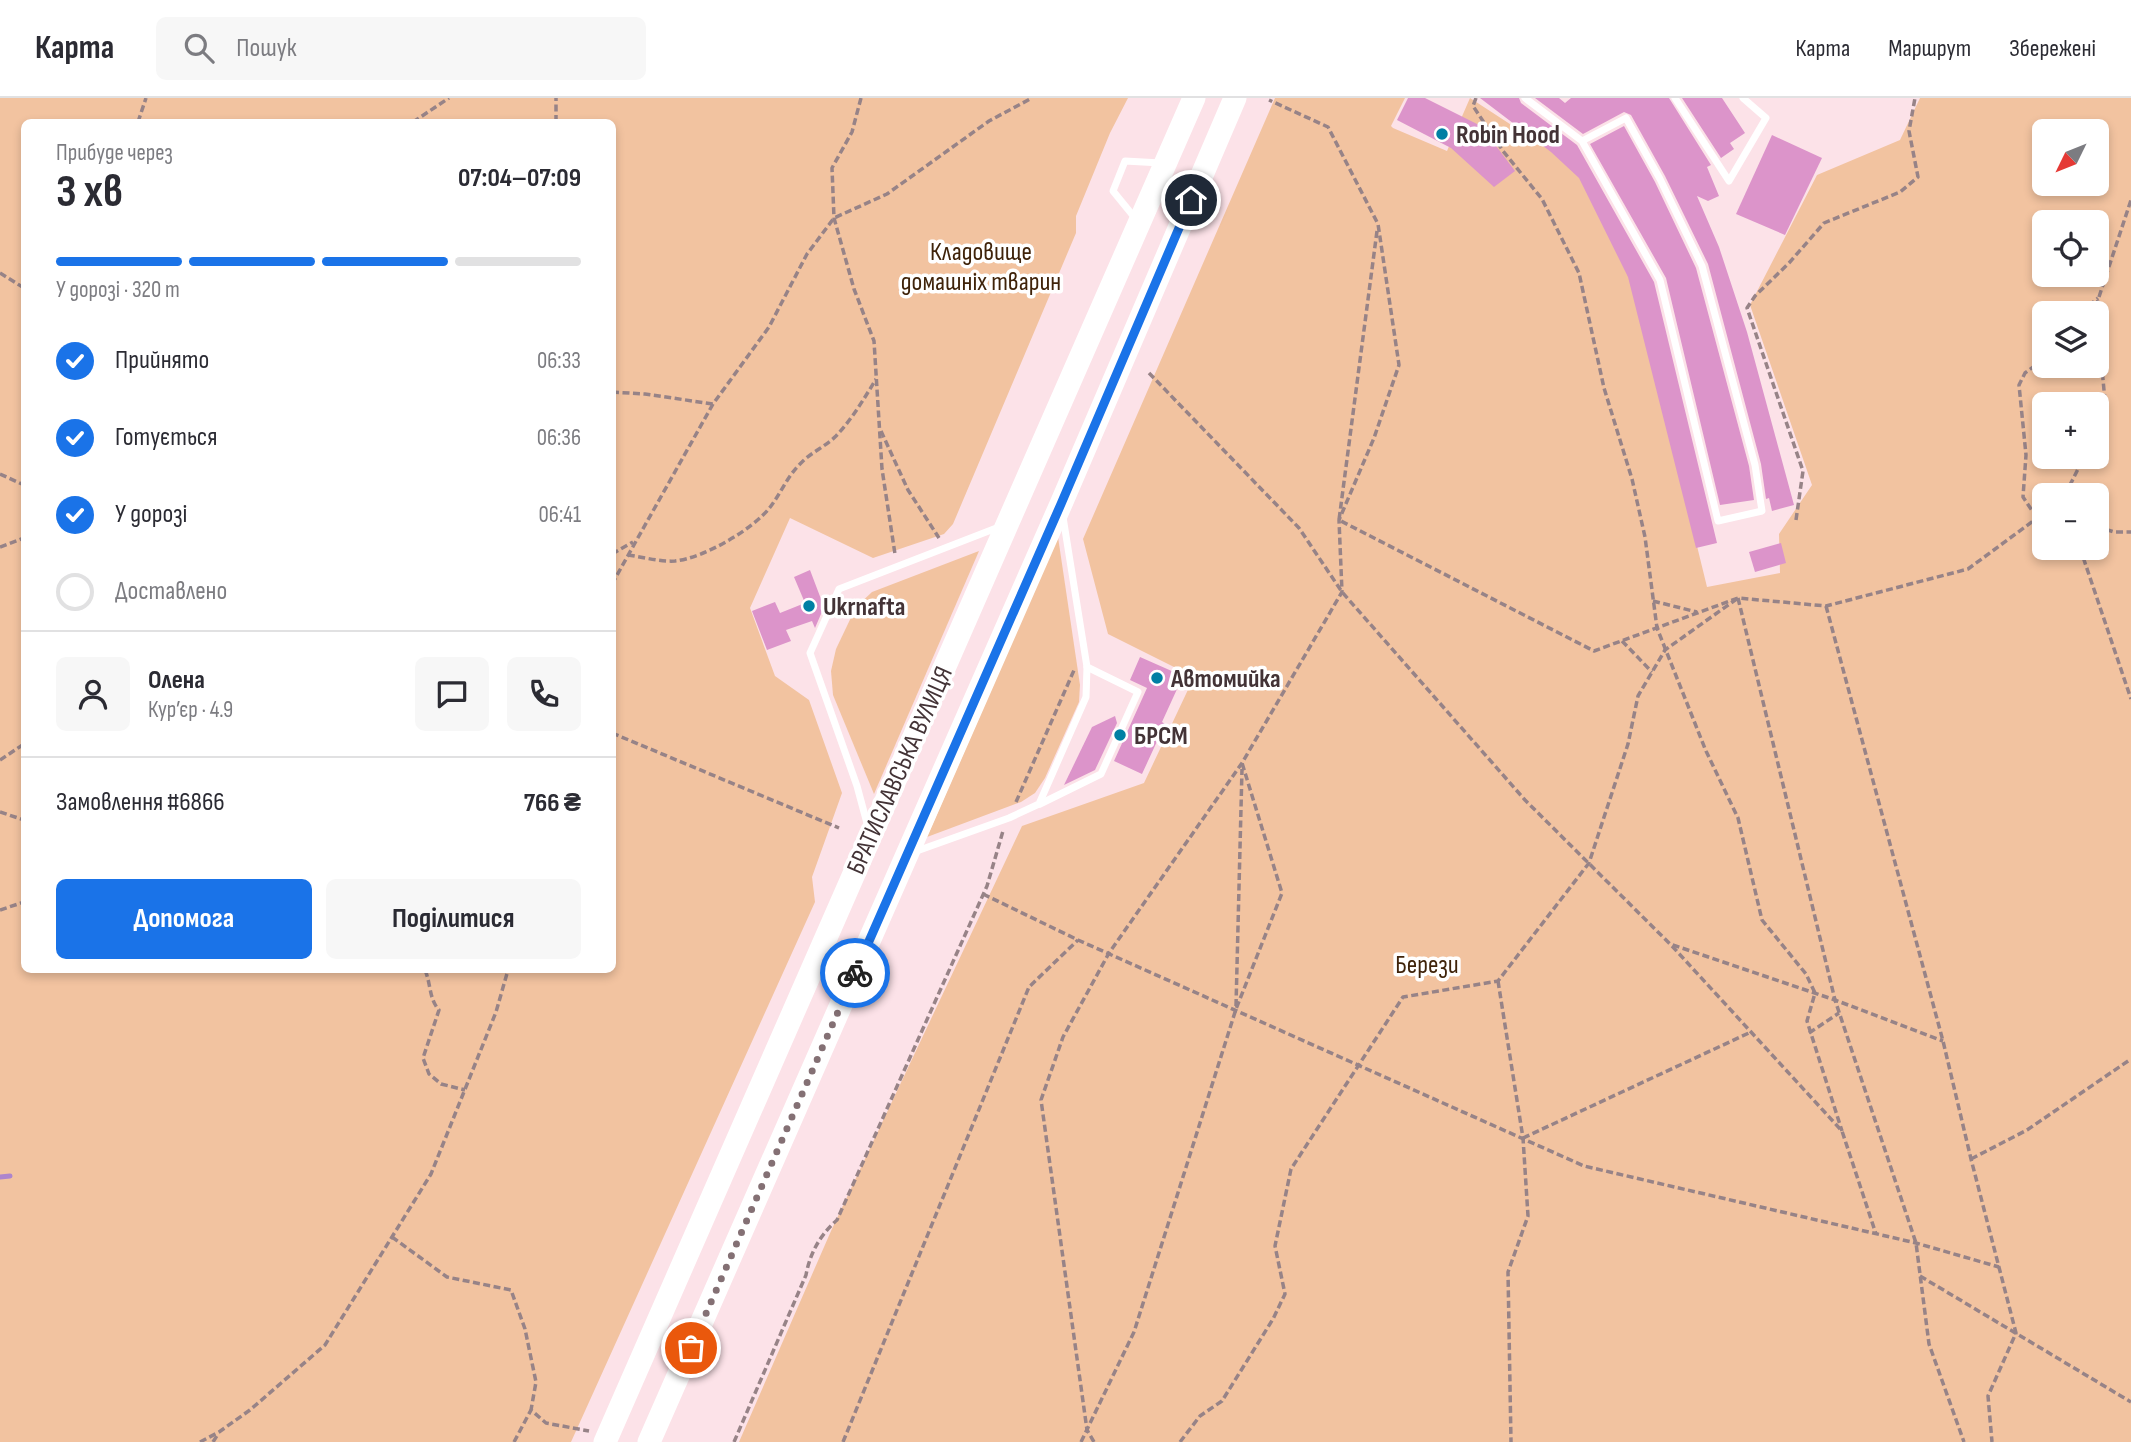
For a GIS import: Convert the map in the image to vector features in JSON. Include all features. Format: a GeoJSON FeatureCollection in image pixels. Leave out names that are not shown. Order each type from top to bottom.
{"type":"FeatureCollection","features":[{"type":"Feature","properties":{"kind":"main road","name":"БРАТИСЛАВСЬКА ВУЛИЦЯ"},"geometry":{"type":"LineString","coordinates":[[598,1437],[870,835],[1194,98]]}},
{"type":"Feature","properties":{"kind":"main road","name":"БРАТИСЛАВСЬКА ВУЛИЦЯ"},"geometry":{"type":"LineString","coordinates":[[649,1442],[1061,504],[1235,98]]}},
{"type":"Feature","properties":{"kind":"lane"},"geometry":{"type":"LineString","coordinates":[[1525,98],[1582,141],[1660,280],[1718,521],[1762,511],[1755,465],[1702,266],[1666,191],[1626,117],[1582,141]]}},
{"type":"Feature","properties":{"kind":"lane"},"geometry":{"type":"LineString","coordinates":[[1675,98],[1730,181],[1766,118],[1743,98]]}},
{"type":"Feature","properties":{"kind":"lane"},"geometry":{"type":"LineString","coordinates":[[1139,223],[1113,191],[1125,161],[1166,163]]}},
{"type":"Feature","properties":{"kind":"lane"},"geometry":{"type":"LineString","coordinates":[[1039,804],[1086,697],[1087,667],[1061,504]]}},
{"type":"Feature","properties":{"kind":"lane"},"geometry":{"type":"LineString","coordinates":[[870,835],[857,786],[810,653],[839,589],[1006,524]]}},
{"type":"Feature","properties":{"kind":"lane"},"geometry":{"type":"LineString","coordinates":[[907,855],[1009,818],[1101,774],[1138,692],[1087,667]]}},
{"type":"Feature","properties":{"kind":"path"},"geometry":{"type":"LineString","coordinates":[[139,119],[146,98]]}},
{"type":"Feature","properties":{"kind":"path"},"geometry":{"type":"LineString","coordinates":[[418,119],[449,98]]}},
{"type":"Feature","properties":{"kind":"path"},"geometry":{"type":"LineString","coordinates":[[556,98],[556,119]]}},
{"type":"Feature","properties":{"kind":"path"},"geometry":{"type":"LineString","coordinates":[[861,98],[852,132],[832,168],[834,218],[854,289],[874,341],[882,469],[897,567]]}},
{"type":"Feature","properties":{"kind":"path"},"geometry":{"type":"LineString","coordinates":[[616,577],[713,404],[769,327],[807,254],[834,218],[887,194],[989,121],[1032,98]]}},
{"type":"Feature","properties":{"kind":"path"},"geometry":{"type":"LineString","coordinates":[[1476,98],[1474,106],[1503,151],[1542,199],[1579,273],[1604,388],[1632,479],[1645,537],[1657,628],[1706,751],[1738,818],[1762,920],[1806,974],[1815,993],[1807,1021],[1809,1032],[1876,1234]]}},
{"type":"Feature","properties":{"kind":"path"},"geometry":{"type":"LineString","coordinates":[[1796,520],[1803,471],[1747,308],[1755,296],[1824,223],[1900,192],[1918,177],[1909,131],[1915,98]]}},
{"type":"Feature","properties":{"kind":"path"},"geometry":{"type":"LineString","coordinates":[[1269,100],[1328,127],[1378,224],[1399,365],[1374,438],[1339,520]]}},
{"type":"Feature","properties":{"kind":"path"},"geometry":{"type":"LineString","coordinates":[[2104,392],[2096,306],[2131,200]]}},
{"type":"Feature","properties":{"kind":"path"},"geometry":{"type":"LineString","coordinates":[[1094,1442],[1087,1430],[1041,1100],[1063,1037],[1110,953],[1242,763],[1342,592],[1339,520],[1378,224]]}},
{"type":"Feature","properties":{"kind":"path"},"geometry":{"type":"LineString","coordinates":[[0,273],[21,286]]}},
{"type":"Feature","properties":{"kind":"path"},"geometry":{"type":"LineString","coordinates":[[2094,301],[2099,297]]}},
{"type":"Feature","properties":{"kind":"path"},"geometry":{"type":"LineString","coordinates":[[2032,368],[2025,373],[2018,385],[2026,455],[2023,497],[2032,510]]}},
{"type":"Feature","properties":{"kind":"path"},"geometry":{"type":"LineString","coordinates":[[1149,373],[1299,528],[1342,592],[1525,800],[1670,944],[1842,1131]]}},
{"type":"Feature","properties":{"kind":"path"},"geometry":{"type":"LineString","coordinates":[[628,555],[672,561],[689,558],[738,534],[771,507],[785,481],[802,462],[834,437],[857,410],[877,379]]}},
{"type":"Feature","properties":{"kind":"path"},"geometry":{"type":"LineString","coordinates":[[616,392],[713,404]]}},
{"type":"Feature","properties":{"kind":"path"},"geometry":{"type":"LineString","coordinates":[[880,429],[908,490],[946,548]]}},
{"type":"Feature","properties":{"kind":"path"},"geometry":{"type":"LineString","coordinates":[[0,474],[21,484]]}},
{"type":"Feature","properties":{"kind":"path"},"geometry":{"type":"LineString","coordinates":[[1339,520],[1594,651],[1738,598],[1826,606],[1968,569],[2032,522]]}},
{"type":"Feature","properties":{"kind":"path"},"geometry":{"type":"LineString","coordinates":[[2109,531],[2131,532]]}},
{"type":"Feature","properties":{"kind":"path"},"geometry":{"type":"LineString","coordinates":[[0,547],[21,539]]}},
{"type":"Feature","properties":{"kind":"path"},"geometry":{"type":"LineString","coordinates":[[616,552],[635,541]]}},
{"type":"Feature","properties":{"kind":"path"},"geometry":{"type":"LineString","coordinates":[[2084,560],[2131,699]]}},
{"type":"Feature","properties":{"kind":"path"},"geometry":{"type":"LineString","coordinates":[[1180,1442],[1200,1416],[1222,1401],[1273,1319],[1285,1294],[1275,1246],[1291,1169],[1403,997],[1498,981],[1589,863],[1628,744],[1638,696],[1665,650],[1738,598]]}},
{"type":"Feature","properties":{"kind":"path"},"geometry":{"type":"LineString","coordinates":[[1738,598],[1835,1000],[1916,1243],[1929,1344],[1964,1442]]}},
{"type":"Feature","properties":{"kind":"path"},"geometry":{"type":"LineString","coordinates":[[1653,600],[1699,612]]}},
{"type":"Feature","properties":{"kind":"path"},"geometry":{"type":"LineString","coordinates":[[1826,606],[1943,1041],[2015,1333],[1989,1396],[1992,1442]]}},
{"type":"Feature","properties":{"kind":"path"},"geometry":{"type":"LineString","coordinates":[[1622,641],[1652,672]]}},
{"type":"Feature","properties":{"kind":"path"},"geometry":{"type":"LineString","coordinates":[[1015,804],[1077,662]]}},
{"type":"Feature","properties":{"kind":"path"},"geometry":{"type":"LineString","coordinates":[[616,735],[839,828]]}},
{"type":"Feature","properties":{"kind":"path"},"geometry":{"type":"LineString","coordinates":[[0,760],[21,746]]}},
{"type":"Feature","properties":{"kind":"path"},"geometry":{"type":"LineString","coordinates":[[1081,1442],[1134,1332],[1236,1009],[1282,893],[1242,763]]}},
{"type":"Feature","properties":{"kind":"path"},"geometry":{"type":"LineString","coordinates":[[1236,1009],[1242,763]]}},
{"type":"Feature","properties":{"kind":"path"},"geometry":{"type":"LineString","coordinates":[[0,812],[21,819]]}},
{"type":"Feature","properties":{"kind":"path"},"geometry":{"type":"LineString","coordinates":[[734,1442],[806,1275],[808,1261],[827,1229],[836,1220],[984,894],[1004,830]]}},
{"type":"Feature","properties":{"kind":"path"},"geometry":{"type":"LineString","coordinates":[[984,894],[1078,940],[1584,1166],[1916,1243],[1998,1267]]}},
{"type":"Feature","properties":{"kind":"path"},"geometry":{"type":"LineString","coordinates":[[0,910],[21,903]]}},
{"type":"Feature","properties":{"kind":"path"},"geometry":{"type":"LineString","coordinates":[[842,1442],[1029,987],[1078,940]]}},
{"type":"Feature","properties":{"kind":"path"},"geometry":{"type":"LineString","coordinates":[[1670,944],[1835,1000],[1943,1041]]}},
{"type":"Feature","properties":{"kind":"path"},"geometry":{"type":"LineString","coordinates":[[426,973],[432,1003],[439,1010],[423,1058],[429,1074],[441,1084],[466,1090]]}},
{"type":"Feature","properties":{"kind":"path"},"geometry":{"type":"LineString","coordinates":[[200,1442],[250,1410],[325,1345],[430,1174],[496,1012],[507,973]]}},
{"type":"Feature","properties":{"kind":"path"},"geometry":{"type":"LineString","coordinates":[[1498,981],[1523,1138],[1528,1216],[1508,1272],[1511,1442]]}},
{"type":"Feature","properties":{"kind":"path"},"geometry":{"type":"LineString","coordinates":[[1809,1032],[1839,1013]]}},
{"type":"Feature","properties":{"kind":"path"},"geometry":{"type":"LineString","coordinates":[[1523,1138],[1751,1032]]}},
{"type":"Feature","properties":{"kind":"path"},"geometry":{"type":"LineString","coordinates":[[1971,1159],[2027,1130],[2131,1059]]}},
{"type":"Feature","properties":{"kind":"path"},"geometry":{"type":"LineString","coordinates":[[392,1237],[447,1277],[511,1290],[525,1329],[536,1382],[531,1410],[514,1442]]}},
{"type":"Feature","properties":{"kind":"path"},"geometry":{"type":"LineString","coordinates":[[1920,1276],[2131,1402]]}},
{"type":"Feature","properties":{"kind":"path"},"geometry":{"type":"LineString","coordinates":[[531,1410],[546,1423],[598,1437]]}},
{"type":"Feature","properties":{"kind":"path"},"geometry":{"type":"LineString","coordinates":[[213,1442],[219,1432]]}},
{"type":"Feature","properties":{"kind":"green space","name":"Кладовище домашніх тварин"},"geometry":{"type":"Polygon","coordinates":[[[0,98],[1128,98],[1110,133],[1076,216],[1076,233],[953,524],[944,534],[873,558],[790,518],[750,608],[775,676],[809,700],[842,793],[812,877],[815,902],[571,1442],[0,1442],[0,98]]]}},
{"type":"Feature","properties":{"kind":"green space","name":"Берези"},"geometry":{"type":"Polygon","coordinates":[[[1275,98],[1405,98],[1391,126],[1447,151],[1470,98],[1573,165],[1630,271],[1707,587],[1780,573],[1779,534],[1812,485],[1750,305],[1817,175],[1900,140],[1920,98],[2131,98],[2131,1442],[739,1442],[831,1231],[1022,826],[1144,783],[1194,677],[1108,634],[1083,539],[1275,98]]]}},
{"type":"Feature","properties":{"kind":"green space"},"geometry":{"type":"Polygon","coordinates":[[[1058,537],[1080,685],[1079,702],[1045,778],[1035,793],[1021,802],[927,837],[1058,537]]]}},
{"type":"Feature","properties":{"kind":"green space"},"geometry":{"type":"Polygon","coordinates":[[[979,551],[874,794],[833,695],[831,671],[836,649],[856,607],[872,592],[979,551]]]}},
{"type":"Feature","properties":{"kind":"building"},"geometry":{"type":"Polygon","coordinates":[[[1408,98],[1425,98],[1481,126],[1515,171],[1494,187],[1451,148],[1397,120],[1408,98]]]}},
{"type":"Feature","properties":{"kind":"building"},"geometry":{"type":"Polygon","coordinates":[[[1480,98],[1519,98],[1521,103],[1577,145],[1654,282],[1717,543],[1696,548],[1628,277],[1579,178],[1551,152],[1480,98]]]}},
{"type":"Feature","properties":{"kind":"building"},"geometry":{"type":"Polygon","coordinates":[[[1535,98],[1559,98],[1565,103],[1571,98],[1669,98],[1711,165],[1707,167],[1719,196],[1708,201],[1697,196],[1719,247],[1747,332],[1794,505],[1772,511],[1769,498],[1766,499],[1761,464],[1708,264],[1665,176],[1631,115],[1624,112],[1583,134],[1535,98]]]}},
{"type":"Feature","properties":{"kind":"building"},"geometry":{"type":"Polygon","coordinates":[[[1682,98],[1722,98],[1745,133],[1730,143],[1734,149],[1721,158],[1682,98]]]}},
{"type":"Feature","properties":{"kind":"building"},"geometry":{"type":"Polygon","coordinates":[[[1624,126],[1655,182],[1696,268],[1749,466],[1754,500],[1720,505],[1666,278],[1590,144],[1624,126]]]}},
{"type":"Feature","properties":{"kind":"building"},"geometry":{"type":"Polygon","coordinates":[[[1772,135],[1822,158],[1785,235],[1736,214],[1772,135]]]}},
{"type":"Feature","properties":{"kind":"building"},"geometry":{"type":"Polygon","coordinates":[[[1781,543],[1786,563],[1755,572],[1749,552],[1781,543]]]}},
{"type":"Feature","properties":{"kind":"building"},"geometry":{"type":"Polygon","coordinates":[[[810,570],[824,607],[815,628],[812,621],[786,630],[791,641],[767,650],[752,611],[775,602],[780,613],[805,603],[794,577],[810,570]]]}},
{"type":"Feature","properties":{"kind":"building"},"geometry":{"type":"Polygon","coordinates":[[[1140,657],[1183,676],[1142,774],[1114,761],[1147,688],[1130,680],[1140,657]]]}},
{"type":"Feature","properties":{"kind":"building"},"geometry":{"type":"Polygon","coordinates":[[[1115,716],[1117,723],[1095,770],[1064,785],[1092,727],[1115,716]]]}},
{"type":"Feature","properties":{"kind":"waterway"},"geometry":{"type":"LineString","coordinates":[[0,1177],[10,1176]]}},
{"type":"Feature","properties":{"kind":"way so far"},"geometry":{"type":"LineString","coordinates":[[691,1348],[855,973]]}},
{"type":"Feature","properties":{"kind":"place","name":"Robin Hood"},"geometry":{"type":"Point","coordinates":[1442,134]}},
{"type":"Feature","properties":{"kind":"place","name":"Ukrnafta"},"geometry":{"type":"Point","coordinates":[809,606]}},
{"type":"Feature","properties":{"kind":"place","name":"Автомийка"},"geometry":{"type":"Point","coordinates":[1157,678]}},
{"type":"Feature","properties":{"kind":"place","name":"БРСМ"},"geometry":{"type":"Point","coordinates":[1120,735]}},
{"type":"Feature","properties":{"kind":"route"},"geometry":{"type":"LineString","coordinates":[[855,973],[1191,200]]}}]}
